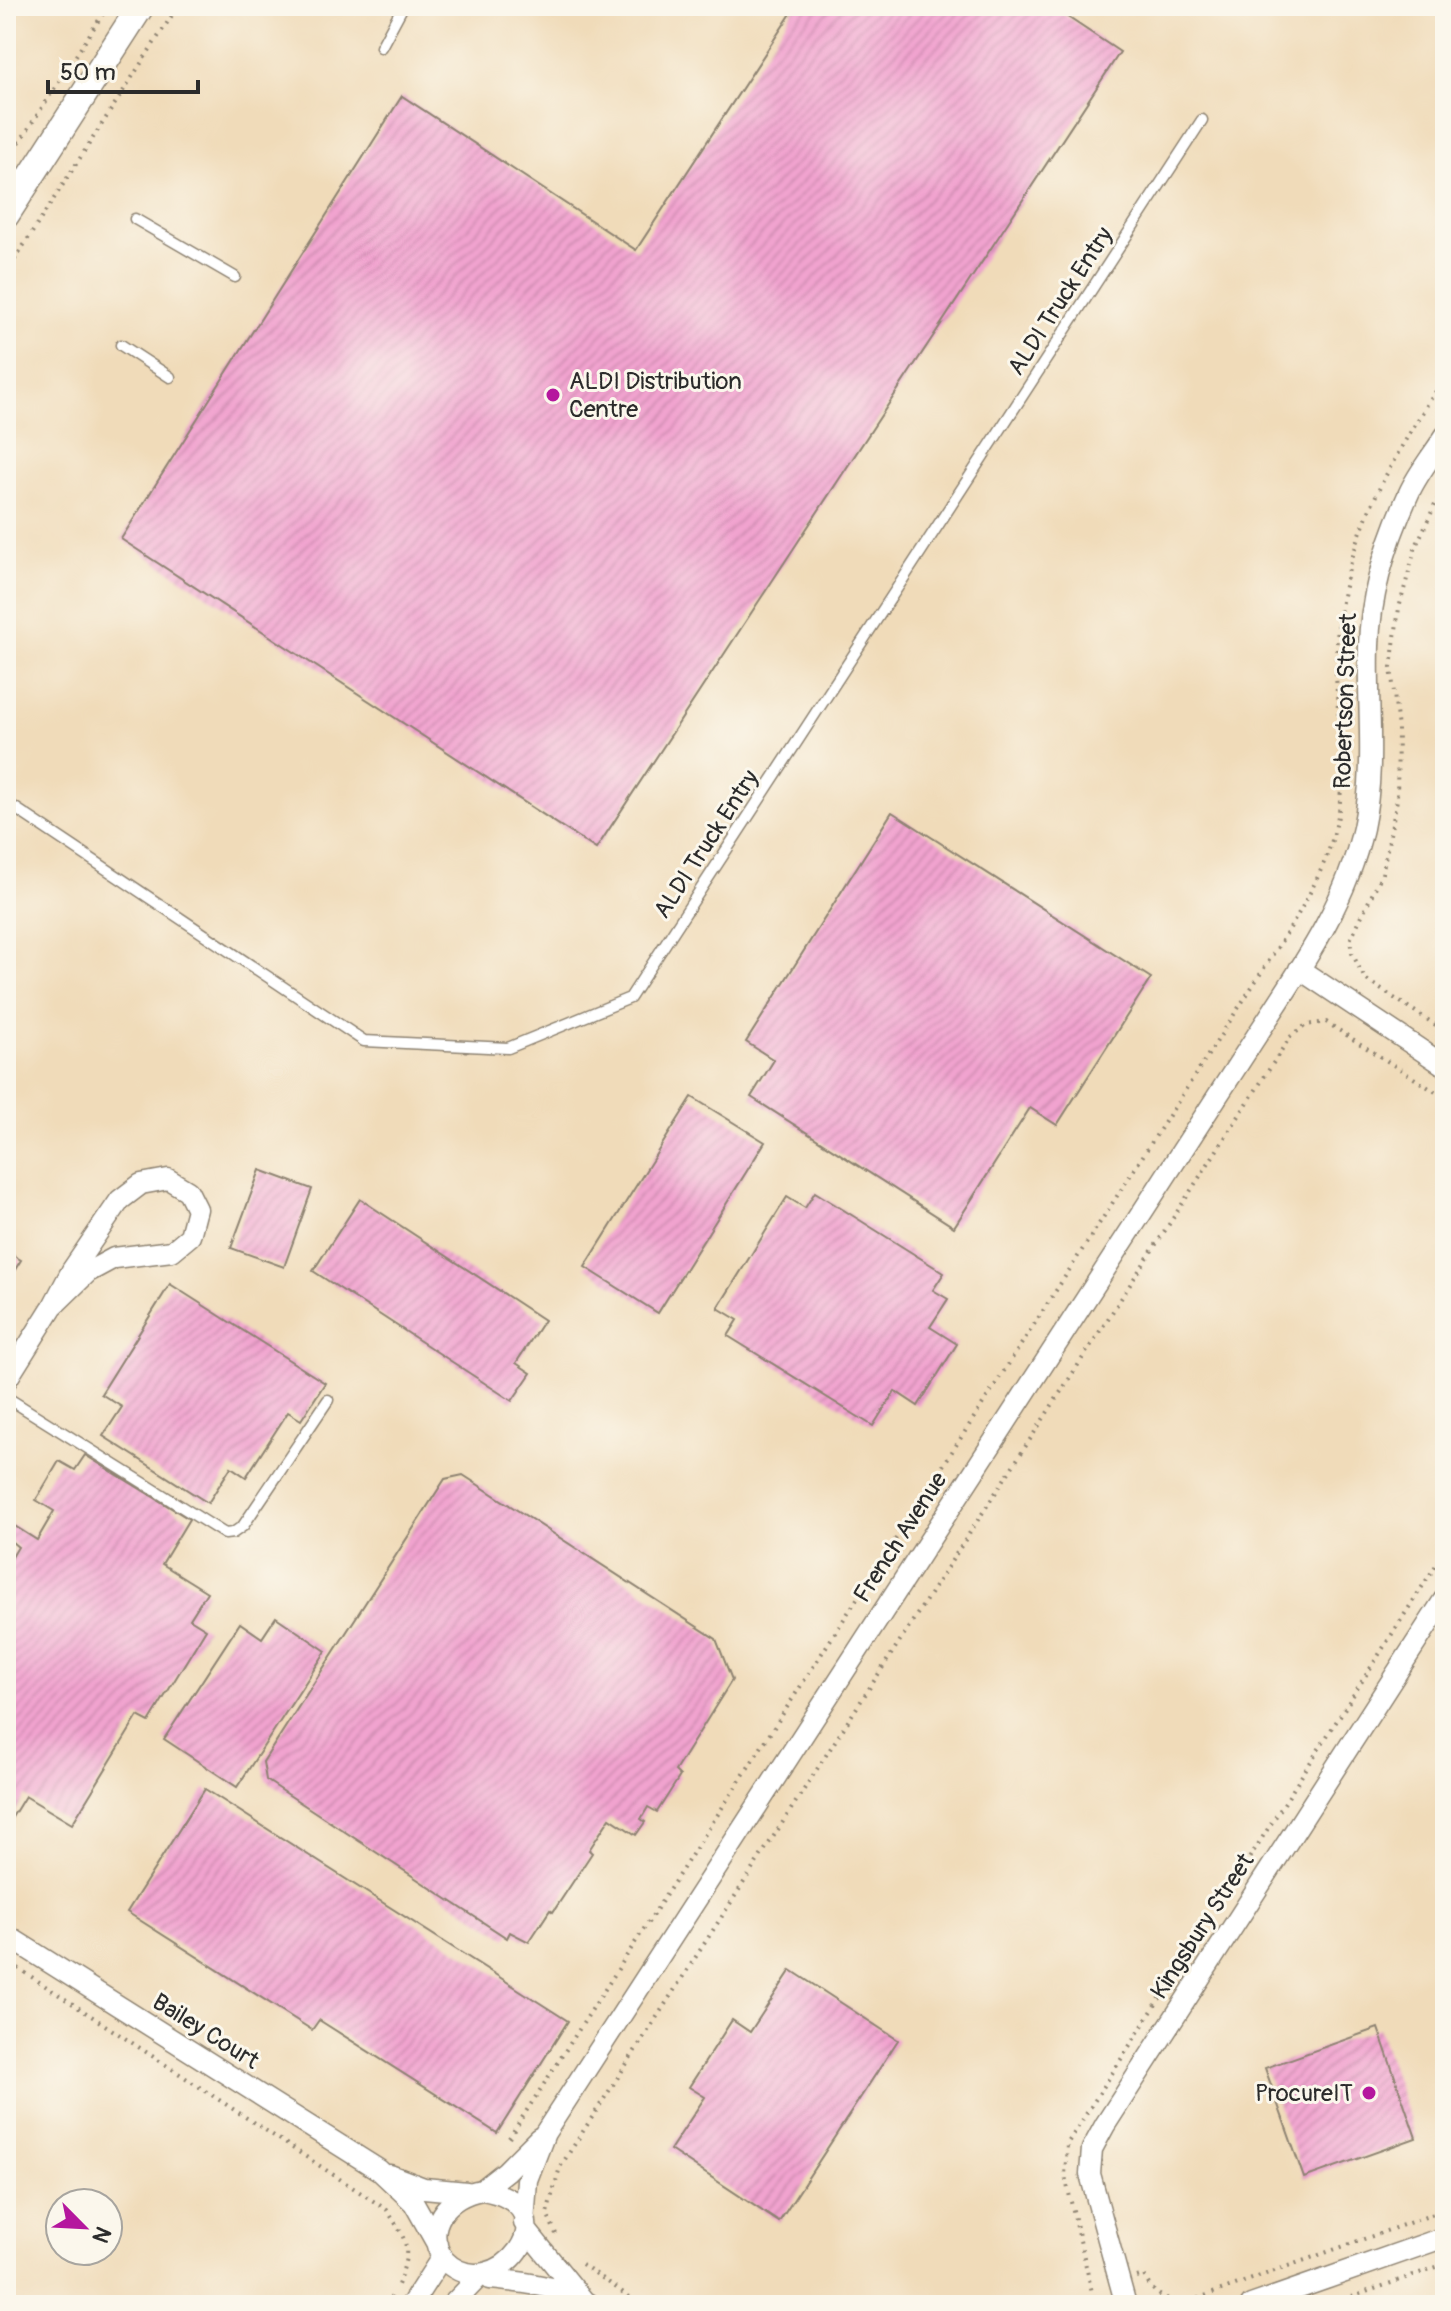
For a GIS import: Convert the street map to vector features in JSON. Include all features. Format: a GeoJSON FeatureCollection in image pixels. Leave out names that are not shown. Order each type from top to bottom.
{"type":"FeatureCollection","features":[{"type":"Feature","properties":{"kind":"street"},"geometry":{"type":"LineString","coordinates":[[6,215],[141,6]]}},
{"type":"Feature","properties":{"kind":"street","name":"Robertson Street"},"geometry":{"type":"LineString","coordinates":[[1299,969],[1335,909],[1363,828],[1372,770],[1369,642],[1382,562],[1410,491],[1445,436]]}},
{"type":"Feature","properties":{"kind":"street"},"geometry":{"type":"LineString","coordinates":[[1299,969],[1445,1066]]}},
{"type":"Feature","properties":{"kind":"street","name":"French Avenue"},"geometry":{"type":"LineString","coordinates":[[526,2227],[527,2180],[545,2133],[1299,969]]}},
{"type":"Feature","properties":{"kind":"street"},"geometry":{"type":"LineString","coordinates":[[6,1381],[72,1270],[120,1200],[141,1184],[168,1179],[188,1191],[197,1209],[190,1236],[172,1251],[114,1258],[88,1272],[53,1306]]}},
{"type":"Feature","properties":{"kind":"street","name":"Kingsbury Street"},"geometry":{"type":"LineString","coordinates":[[1126,2305],[1090,2174],[1092,2149],[1445,1598]]}},
{"type":"Feature","properties":{"kind":"street","name":"Bailey Court"},"geometry":{"type":"LineString","coordinates":[[6,1935],[379,2170],[424,2188],[474,2191]]}},
{"type":"Feature","properties":{"kind":"street","name":"French Avenue"},"geometry":{"type":"LineString","coordinates":[[474,2191],[506,2171],[545,2133]]}},
{"type":"Feature","properties":{"kind":"street","name":"Bailey Court"},"geometry":{"type":"LineString","coordinates":[[379,2170],[414,2203],[439,2250]]}},
{"type":"Feature","properties":{"kind":"street"},"geometry":{"type":"LineString","coordinates":[[411,2305],[439,2250],[439,2218],[455,2198],[474,2191],[496,2192],[508,2199],[518,2210],[526,2227],[587,2303]]}},
{"type":"Feature","properties":{"kind":"street"},"geometry":{"type":"LineString","coordinates":[[452,2305],[483,2279],[504,2274],[515,2264],[522,2252],[526,2227]]}},
{"type":"Feature","properties":{"kind":"street"},"geometry":{"type":"LineString","coordinates":[[1251,2305],[1445,2237]]}},
{"type":"Feature","properties":{"kind":"street"},"geometry":{"type":"LineString","coordinates":[[439,2250],[451,2268],[463,2276],[523,2282],[587,2303]]}},
{"type":"Feature","properties":{"kind":"lane"},"geometry":{"type":"LineString","coordinates":[[381,47],[403,6]]}},
{"type":"Feature","properties":{"kind":"lane","name":"ALDI Truck Entry"},"geometry":{"type":"LineString","coordinates":[[6,802],[364,1041],[508,1048],[630,998],[1202,120]]}},
{"type":"Feature","properties":{"kind":"lane"},"geometry":{"type":"LineString","coordinates":[[135,219],[235,277]]}},
{"type":"Feature","properties":{"kind":"lane"},"geometry":{"type":"LineString","coordinates":[[121,345],[170,377]]}},
{"type":"Feature","properties":{"kind":"lane"},"geometry":{"type":"LineString","coordinates":[[6,1397],[225,1534],[243,1526],[328,1400]]}},
{"type":"Feature","properties":{"kind":"path"},"geometry":{"type":"LineString","coordinates":[[6,163],[108,6]]}},
{"type":"Feature","properties":{"kind":"path"},"geometry":{"type":"LineString","coordinates":[[6,273],[178,6]]}},
{"type":"Feature","properties":{"kind":"path"},"geometry":{"type":"LineString","coordinates":[[1445,483],[1416,546],[1399,608],[1391,667],[1398,729],[1397,800],[1382,874],[1350,940],[1365,979],[1445,1031]]}},
{"type":"Feature","properties":{"kind":"path"},"geometry":{"type":"LineString","coordinates":[[506,2143],[1290,928]]}},
{"type":"Feature","properties":{"kind":"path"},"geometry":{"type":"LineString","coordinates":[[1356,978],[1360,971]]}},
{"type":"Feature","properties":{"kind":"path"},"geometry":{"type":"LineString","coordinates":[[557,2235],[547,2213],[560,2167],[1290,1037],[1306,1025],[1328,1020],[1445,1098]]}},
{"type":"Feature","properties":{"kind":"path"},"geometry":{"type":"LineString","coordinates":[[6,1961],[387,2210],[406,2240],[405,2265],[397,2288],[386,2305]]}},
{"type":"Feature","properties":{"kind":"path"},"geometry":{"type":"LineString","coordinates":[[387,2210],[399,2189]]}},
{"type":"Feature","properties":{"kind":"path"},"geometry":{"type":"LineString","coordinates":[[1136,2278],[1144,2275],[1148,2286],[1163,2298],[1179,2302],[1196,2299],[1445,2210]]}},
{"type":"Feature","properties":{"kind":"path"},"geometry":{"type":"LineString","coordinates":[[572,2256],[641,2305]]}},
{"type":"Feature","properties":{"kind":"path"},"geometry":{"type":"LineString","coordinates":[[1329,2305],[1445,2264]]}},
{"type":"Feature","properties":{"kind":"path"},"geometry":{"type":"LineString","coordinates":[[1094,2293],[1102,2290]]}},
{"type":"Feature","properties":{"kind":"building","name":"ALDI Distribution Centre"},"geometry":{"type":"Polygon","coordinates":[[[796,6],[1051,6],[1120,52],[596,849],[121,539],[402,96],[636,250],[796,6]]]}},
{"type":"Feature","properties":{"kind":"building"},"geometry":{"type":"Polygon","coordinates":[[[892,812],[1151,978],[1057,1125],[1030,1108],[954,1227],[751,1097],[774,1060],[746,1042],[892,812]]]}},
{"type":"Feature","properties":{"kind":"building"},"geometry":{"type":"Polygon","coordinates":[[[692,1097],[765,1142],[658,1313],[585,1267],[692,1097]]]}},
{"type":"Feature","properties":{"kind":"building"},"geometry":{"type":"Polygon","coordinates":[[[260,1170],[312,1189],[284,1267],[231,1248],[260,1170]]]}},
{"type":"Feature","properties":{"kind":"building"},"geometry":{"type":"Polygon","coordinates":[[[815,1192],[944,1273],[933,1290],[948,1299],[930,1327],[957,1344],[918,1406],[895,1391],[873,1426],[728,1336],[738,1320],[718,1308],[787,1197],[805,1208],[815,1192]]]}},
{"type":"Feature","properties":{"kind":"building"},"geometry":{"type":"Polygon","coordinates":[[[360,1199],[544,1320],[516,1363],[531,1373],[512,1401],[313,1271],[360,1199]]]}},
{"type":"Feature","properties":{"kind":"building"},"geometry":{"type":"Polygon","coordinates":[[[6,1251],[21,1260],[6,1284],[6,1251]]]}},
{"type":"Feature","properties":{"kind":"building"},"geometry":{"type":"Polygon","coordinates":[[[170,1284],[325,1383],[301,1420],[288,1412],[246,1477],[231,1467],[208,1503],[103,1436],[122,1407],[101,1394],[170,1284]]]}},
{"type":"Feature","properties":{"kind":"building"},"geometry":{"type":"Polygon","coordinates":[[[85,1455],[189,1519],[162,1564],[207,1592],[190,1619],[206,1629],[149,1722],[138,1716],[72,1824],[25,1796],[6,1827],[6,1567],[18,1547],[6,1537],[13,1525],[37,1540],[54,1511],[36,1500],[59,1461],[75,1470],[85,1455]]]}},
{"type":"Feature","properties":{"kind":"building"},"geometry":{"type":"Polygon","coordinates":[[[463,1475],[716,1639],[732,1680],[675,1771],[680,1776],[657,1812],[648,1807],[641,1819],[645,1822],[636,1835],[610,1818],[589,1850],[592,1853],[529,1942],[510,1932],[507,1938],[266,1780],[263,1762],[445,1479],[463,1475]]]}},
{"type":"Feature","properties":{"kind":"building"},"geometry":{"type":"Polygon","coordinates":[[[276,1617],[326,1651],[237,1787],[164,1739],[240,1623],[262,1638],[276,1617]]]}},
{"type":"Feature","properties":{"kind":"building"},"geometry":{"type":"Polygon","coordinates":[[[205,1789],[568,2021],[497,2133],[319,2020],[312,2030],[127,1912],[205,1789]]]}},
{"type":"Feature","properties":{"kind":"building"},"geometry":{"type":"Polygon","coordinates":[[[791,1970],[898,2040],[779,2222],[670,2150],[705,2097],[689,2087],[732,2020],[750,2032],[791,1970]]]}},
{"type":"Feature","properties":{"kind":"building"},"geometry":{"type":"Polygon","coordinates":[[[1378,2028],[1416,2138],[1304,2178],[1265,2068],[1378,2028]]]}},
{"type":"Feature","properties":{"kind":"place","name":"ALDI Distribution Centre"},"geometry":{"type":"Point","coordinates":[553,395]}},
{"type":"Feature","properties":{"kind":"place","name":"ProcureIT"},"geometry":{"type":"Point","coordinates":[1369,2093]}}]}
